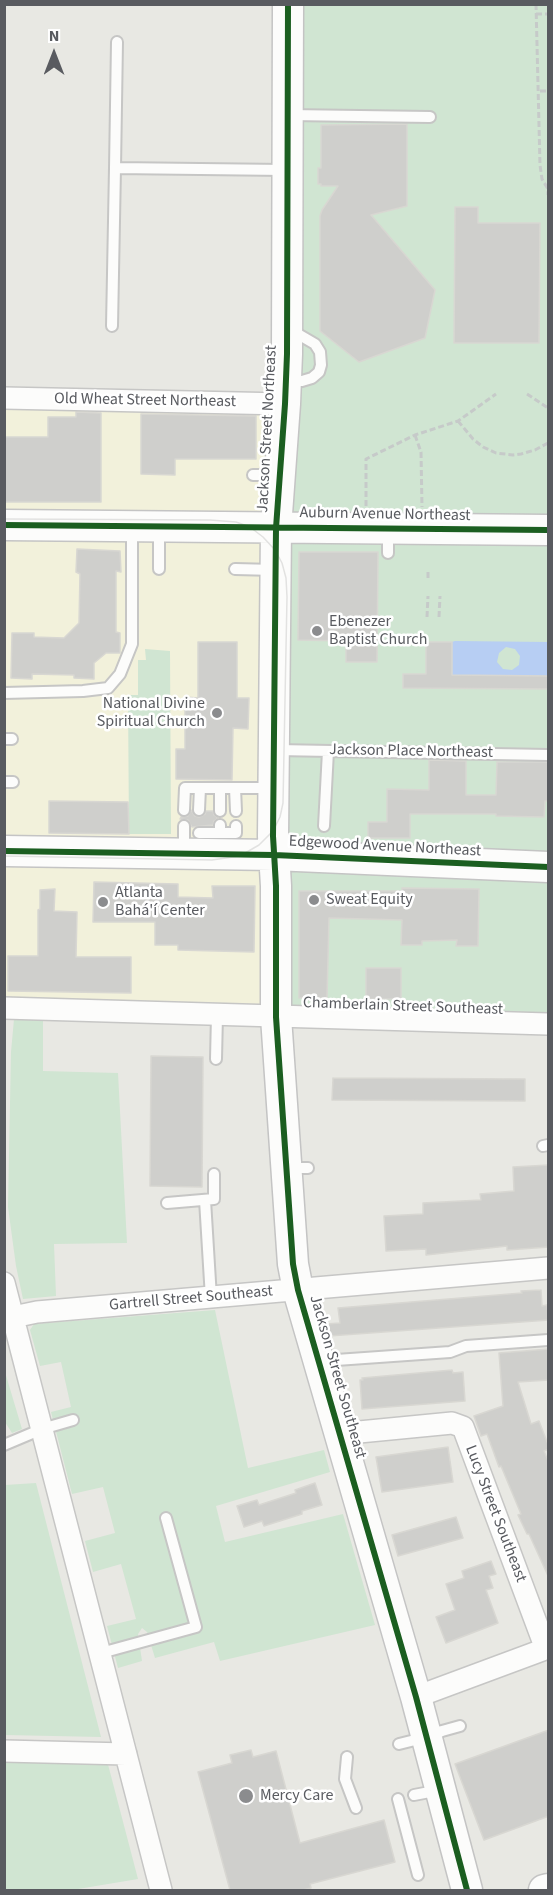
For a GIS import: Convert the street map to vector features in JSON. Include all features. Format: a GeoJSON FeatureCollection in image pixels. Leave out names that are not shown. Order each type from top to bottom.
{"type":"FeatureCollection","features":[{"type":"Feature","properties":{"kind":"street","name":"Jackson Street Northeast"},"geometry":{"type":"LineString","coordinates":[[274,855],[276,528],[267,475],[286,392],[288,4]]}},
{"type":"Feature","properties":{"kind":"street","name":"Old Wheat Street Northeast"},"geometry":{"type":"LineString","coordinates":[[4,398],[286,392]]}},
{"type":"Feature","properties":{"kind":"street","name":"Auburn Avenue Northeast"},"geometry":{"type":"LineString","coordinates":[[4,525],[276,528],[381,537],[422,529],[549,530]]}},
{"type":"Feature","properties":{"kind":"street","name":"Edgewood Avenue Northeast"},"geometry":{"type":"LineString","coordinates":[[4,850],[190,834],[274,855],[549,867]]}},
{"type":"Feature","properties":{"kind":"street","name":"Jackson Street Southeast"},"geometry":{"type":"LineString","coordinates":[[274,855],[276,1017],[297,1168],[293,1264],[298,1290],[416,1697],[413,1741],[427,1793],[467,1890]]}},
{"type":"Feature","properties":{"kind":"street","name":"Chamberlain Street Southeast"},"geometry":{"type":"LineString","coordinates":[[4,1008],[549,1024]]}},
{"type":"Feature","properties":{"kind":"street","name":"Gartrell Street Southeast"},"geometry":{"type":"LineString","coordinates":[[13,1317],[37,1312],[549,1268]]}},
{"type":"Feature","properties":{"kind":"street"},"geometry":{"type":"LineString","coordinates":[[4,1283],[161,1890]]}},
{"type":"Feature","properties":{"kind":"street","name":"Lucy Street Southeast"},"geometry":{"type":"LineString","coordinates":[[340,1436],[358,1432],[452,1423],[463,1427],[547,1648]]}},
{"type":"Feature","properties":{"kind":"street"},"geometry":{"type":"LineString","coordinates":[[416,1697],[547,1648]]}},
{"type":"Feature","properties":{"kind":"street"},"geometry":{"type":"LineString","coordinates":[[4,1751],[126,1754]]}},
{"type":"Feature","properties":{"kind":"street"},"geometry":{"type":"LineString","coordinates":[[544,1890],[549,1889]]}},
{"type":"Feature","properties":{"kind":"lane"},"geometry":{"type":"LineString","coordinates":[[112,326],[117,42]]}},
{"type":"Feature","properties":{"kind":"lane"},"geometry":{"type":"LineString","coordinates":[[289,115],[430,117]]}},
{"type":"Feature","properties":{"kind":"lane"},"geometry":{"type":"LineString","coordinates":[[115,168],[288,171]]}},
{"type":"Feature","properties":{"kind":"lane"},"geometry":{"type":"LineString","coordinates":[[146,526],[159,569]]}},
{"type":"Feature","properties":{"kind":"lane"},"geometry":{"type":"LineString","coordinates":[[4,693],[83,692],[108,688],[120,674],[132,644],[146,526]]}},
{"type":"Feature","properties":{"kind":"lane"},"geometry":{"type":"LineString","coordinates":[[235,570],[275,570]]}},
{"type":"Feature","properties":{"kind":"lane","name":"Jackson Place Northeast"},"geometry":{"type":"LineString","coordinates":[[274,750],[549,755]]}},
{"type":"Feature","properties":{"kind":"lane"},"geometry":{"type":"LineString","coordinates":[[324,826],[328,751]]}},
{"type":"Feature","properties":{"kind":"lane"},"geometry":{"type":"LineString","coordinates":[[184,810],[185,788],[273,788]]}},
{"type":"Feature","properties":{"kind":"lane"},"geometry":{"type":"LineString","coordinates":[[200,788],[200,810]]}},
{"type":"Feature","properties":{"kind":"lane"},"geometry":{"type":"LineString","coordinates":[[220,788],[220,811]]}},
{"type":"Feature","properties":{"kind":"lane"},"geometry":{"type":"LineString","coordinates":[[235,788],[236,811]]}},
{"type":"Feature","properties":{"kind":"lane"},"geometry":{"type":"LineString","coordinates":[[190,834],[220,829],[236,833],[236,826]]}},
{"type":"Feature","properties":{"kind":"lane"},"geometry":{"type":"LineString","coordinates":[[216,1059],[217,1015]]}},
{"type":"Feature","properties":{"kind":"lane"},"geometry":{"type":"LineString","coordinates":[[167,1203],[214,1199],[214,1174]]}},
{"type":"Feature","properties":{"kind":"lane"},"geometry":{"type":"LineString","coordinates":[[205,1200],[211,1298]]}},
{"type":"Feature","properties":{"kind":"lane"},"geometry":{"type":"LineString","coordinates":[[319,1362],[450,1352],[466,1346],[549,1340]]}},
{"type":"Feature","properties":{"kind":"lane"},"geometry":{"type":"LineString","coordinates":[[4,1445],[73,1420]]}},
{"type":"Feature","properties":{"kind":"lane"},"geometry":{"type":"LineString","coordinates":[[100,1653],[196,1626],[166,1518]]}},
{"type":"Feature","properties":{"kind":"lane"},"geometry":{"type":"LineString","coordinates":[[413,1741],[460,1726]]}},
{"type":"Feature","properties":{"kind":"lane"},"geometry":{"type":"LineString","coordinates":[[347,1757],[345,1779],[356,1808]]}},
{"type":"Feature","properties":{"kind":"lane"},"geometry":{"type":"LineString","coordinates":[[398,1799],[418,1875]]}},
{"type":"Feature","properties":{"kind":"path"},"geometry":{"type":"LineString","coordinates":[[536,4],[540,91],[540,165],[548,195]]}},
{"type":"Feature","properties":{"kind":"path"},"geometry":{"type":"LineString","coordinates":[[536,14],[549,14]]}},
{"type":"Feature","properties":{"kind":"path"},"geometry":{"type":"LineString","coordinates":[[540,91],[549,91]]}},
{"type":"Feature","properties":{"kind":"path"},"geometry":{"type":"LineString","coordinates":[[381,537],[366,459],[415,435],[458,421],[496,394]]}},
{"type":"Feature","properties":{"kind":"path"},"geometry":{"type":"LineString","coordinates":[[527,394],[549,408]]}},
{"type":"Feature","properties":{"kind":"path"},"geometry":{"type":"LineString","coordinates":[[458,421],[483,447],[504,454],[521,454],[549,443]]}},
{"type":"Feature","properties":{"kind":"path"},"geometry":{"type":"LineString","coordinates":[[415,435],[422,452],[422,529]]}},
{"type":"Feature","properties":{"kind":"path"},"geometry":{"type":"LineString","coordinates":[[428,572],[428,581]]}},
{"type":"Feature","properties":{"kind":"path"},"geometry":{"type":"LineString","coordinates":[[428,596],[428,617]]}},
{"type":"Feature","properties":{"kind":"path"},"geometry":{"type":"LineString","coordinates":[[439,617],[440,596]]}},
{"type":"Feature","properties":{"kind":"shaded area"},"geometry":{"type":"Polygon","coordinates":[[[296,5],[548,5],[548,1023],[276,1017],[296,5]]]}},
{"type":"Feature","properties":{"kind":"shaded area"},"geometry":{"type":"Polygon","coordinates":[[[5,392],[279,395],[548,1023],[5,1008],[5,392]]]}},
{"type":"Feature","properties":{"kind":"shaded area"},"geometry":{"type":"Polygon","coordinates":[[[145,649],[170,651],[171,834],[129,834],[128,695],[138,695],[138,660],[146,660],[145,649]]]}},
{"type":"Feature","properties":{"kind":"shaded area"},"geometry":{"type":"Polygon","coordinates":[[[14,1019],[43,1020],[43,1071],[118,1073],[127,1243],[54,1244],[56,1296],[23,1299],[16,1266],[8,1207],[11,1052],[14,1019]]]}},
{"type":"Feature","properties":{"kind":"shaded area"},"geometry":{"type":"Polygon","coordinates":[[[215,1310],[248,1468],[324,1450],[330,1472],[216,1506],[225,1542],[343,1514],[375,1625],[220,1661],[214,1642],[155,1658],[147,1632],[142,1628],[138,1634],[142,1661],[118,1668],[107,1626],[136,1619],[121,1564],[93,1572],[85,1541],[115,1533],[103,1487],[72,1494],[51,1412],[71,1407],[61,1362],[40,1366],[30,1330],[34,1324],[215,1310]]]}},
{"type":"Feature","properties":{"kind":"shaded area"},"geometry":{"type":"Polygon","coordinates":[[[5,1372],[22,1429],[12,1433],[5,1422],[5,1372]]]}},
{"type":"Feature","properties":{"kind":"shaded area"},"geometry":{"type":"Polygon","coordinates":[[[36,1483],[101,1737],[5,1735],[5,1485],[36,1483]]]}},
{"type":"Feature","properties":{"kind":"shaded area"},"geometry":{"type":"Polygon","coordinates":[[[5,1751],[105,1753],[138,1879],[72,1890],[5,1890],[5,1751]]]}},
{"type":"Feature","properties":{"kind":"water"},"geometry":{"type":"Polygon","coordinates":[[[452,642],[548,642],[548,676],[452,675],[452,642]],[[506,647],[499,653],[497,662],[503,669],[512,670],[519,665],[520,656],[515,649],[506,647]]]}},
{"type":"Feature","properties":{"kind":"building"},"geometry":{"type":"Polygon","coordinates":[[[407,124],[407,206],[371,215],[435,290],[425,338],[359,362],[320,331],[320,216],[338,186],[318,184],[318,168],[321,168],[321,125],[407,124]]]}},
{"type":"Feature","properties":{"kind":"building"},"geometry":{"type":"Polygon","coordinates":[[[455,207],[478,207],[478,223],[540,223],[539,343],[454,343],[455,207]]]}},
{"type":"Feature","properties":{"kind":"building"},"geometry":{"type":"Polygon","coordinates":[[[76,412],[101,413],[101,502],[4,502],[4,437],[48,437],[48,417],[76,417],[76,412]]]}},
{"type":"Feature","properties":{"kind":"building"},"geometry":{"type":"Polygon","coordinates":[[[141,414],[256,416],[256,459],[175,459],[175,475],[141,474],[141,414]]]}},
{"type":"Feature","properties":{"kind":"building"},"geometry":{"type":"Polygon","coordinates":[[[77,549],[120,551],[121,572],[116,571],[116,632],[120,633],[120,653],[106,653],[94,663],[94,679],[74,678],[74,675],[32,674],[32,679],[11,678],[12,633],[34,633],[34,637],[64,638],[79,623],[80,574],[76,572],[77,549]]]}},
{"type":"Feature","properties":{"kind":"building"},"geometry":{"type":"Polygon","coordinates":[[[299,552],[378,552],[377,662],[346,662],[346,641],[298,640],[299,552]]]}},
{"type":"Feature","properties":{"kind":"building"},"geometry":{"type":"Polygon","coordinates":[[[198,642],[237,642],[237,698],[249,698],[248,729],[233,728],[232,780],[176,779],[176,749],[185,749],[185,697],[198,698],[198,642]]]}},
{"type":"Feature","properties":{"kind":"building"},"geometry":{"type":"Polygon","coordinates":[[[426,642],[452,642],[452,675],[549,676],[549,689],[403,688],[403,674],[426,674],[426,642]]]}},
{"type":"Feature","properties":{"kind":"building"},"geometry":{"type":"Polygon","coordinates":[[[429,760],[466,761],[466,795],[496,795],[497,762],[549,762],[549,801],[545,801],[544,817],[496,816],[496,814],[410,814],[410,838],[368,838],[368,822],[387,822],[387,789],[429,790],[429,760]]]}},
{"type":"Feature","properties":{"kind":"building"},"geometry":{"type":"Polygon","coordinates":[[[49,801],[128,802],[129,834],[49,833],[49,801]]]}},
{"type":"Feature","properties":{"kind":"building"},"geometry":{"type":"Polygon","coordinates":[[[191,810],[195,816],[199,817],[206,811],[213,811],[218,818],[213,825],[192,827],[188,820],[180,819],[188,816],[191,810]]]}},
{"type":"Feature","properties":{"kind":"building"},"geometry":{"type":"Polygon","coordinates":[[[94,882],[178,884],[178,897],[213,898],[212,886],[255,886],[254,952],[178,950],[178,945],[155,945],[155,922],[93,922],[94,882]]]}},
{"type":"Feature","properties":{"kind":"building"},"geometry":{"type":"Polygon","coordinates":[[[402,888],[479,889],[478,946],[456,946],[457,940],[422,941],[422,945],[401,945],[402,920],[329,918],[327,998],[299,998],[299,891],[402,891],[402,888]]]}},
{"type":"Feature","properties":{"kind":"building"},"geometry":{"type":"Polygon","coordinates":[[[55,889],[54,911],[77,912],[76,957],[131,957],[131,993],[8,991],[8,956],[38,956],[40,890],[55,889]]]}},
{"type":"Feature","properties":{"kind":"building"},"geometry":{"type":"Polygon","coordinates":[[[366,968],[401,968],[401,999],[366,999],[366,968]]]}},
{"type":"Feature","properties":{"kind":"building"},"geometry":{"type":"Polygon","coordinates":[[[151,1056],[203,1057],[202,1187],[150,1186],[151,1056]]]}},
{"type":"Feature","properties":{"kind":"building"},"geometry":{"type":"Polygon","coordinates":[[[333,1078],[525,1079],[525,1101],[332,1100],[333,1078]]]}},
{"type":"Feature","properties":{"kind":"building"},"geometry":{"type":"Polygon","coordinates":[[[549,1165],[549,1247],[507,1250],[507,1246],[426,1255],[426,1249],[386,1251],[384,1216],[423,1214],[423,1203],[481,1200],[480,1194],[514,1191],[513,1167],[549,1165]]]}},
{"type":"Feature","properties":{"kind":"building"},"geometry":{"type":"Polygon","coordinates":[[[541,1290],[542,1306],[547,1305],[549,1320],[329,1336],[326,1324],[340,1323],[338,1308],[541,1290]]]}},
{"type":"Feature","properties":{"kind":"building"},"geometry":{"type":"Polygon","coordinates":[[[549,1349],[549,1380],[518,1382],[531,1424],[539,1421],[549,1447],[544,1451],[549,1463],[549,1578],[518,1515],[521,1514],[501,1466],[499,1467],[487,1434],[481,1436],[474,1416],[503,1406],[499,1353],[549,1349]]]}},
{"type":"Feature","properties":{"kind":"building"},"geometry":{"type":"Polygon","coordinates":[[[452,1370],[453,1373],[463,1372],[465,1401],[362,1409],[360,1380],[363,1380],[362,1378],[452,1370]]]}},
{"type":"Feature","properties":{"kind":"building"},"geometry":{"type":"Polygon","coordinates":[[[448,1447],[453,1482],[382,1492],[376,1457],[448,1447]]]}},
{"type":"Feature","properties":{"kind":"building"},"geometry":{"type":"Polygon","coordinates":[[[315,1483],[322,1505],[264,1526],[262,1521],[244,1527],[237,1506],[257,1500],[259,1505],[296,1493],[295,1490],[315,1483]]]}},
{"type":"Feature","properties":{"kind":"building"},"geometry":{"type":"Polygon","coordinates":[[[456,1517],[463,1538],[398,1556],[392,1535],[456,1517]]]}},
{"type":"Feature","properties":{"kind":"building"},"geometry":{"type":"Polygon","coordinates":[[[491,1561],[496,1574],[489,1576],[493,1588],[486,1590],[498,1623],[446,1643],[436,1617],[455,1610],[446,1584],[464,1578],[462,1571],[491,1561]]]}},
{"type":"Feature","properties":{"kind":"building"},"geometry":{"type":"Polygon","coordinates":[[[549,1730],[549,1816],[484,1840],[455,1764],[549,1730]]]}},
{"type":"Feature","properties":{"kind":"building","name":"Mercy Care"},"geometry":{"type":"Polygon","coordinates":[[[251,1750],[253,1757],[276,1751],[300,1843],[384,1820],[395,1862],[310,1884],[311,1888],[303,1890],[230,1890],[198,1772],[232,1763],[230,1755],[251,1750]]]}},
{"type":"Feature","properties":{"kind":"tram line"},"geometry":{"type":"LineString","coordinates":[[4,519],[236,522],[250,527],[275,550],[286,578],[287,597],[283,803],[280,817],[273,831],[259,845],[240,856],[212,860],[4,856]]}},
{"type":"Feature","properties":{"kind":"cycle path"},"geometry":{"type":"LineString","coordinates":[[288,4],[287,354],[276,528],[273,836],[276,886],[276,1017],[293,1264],[298,1290],[416,1697],[467,1890]]}},
{"type":"Feature","properties":{"kind":"cycle path"},"geometry":{"type":"LineString","coordinates":[[4,525],[548,530]]}},
{"type":"Feature","properties":{"kind":"cycle path"},"geometry":{"type":"LineString","coordinates":[[4,851],[274,855],[548,867]]}},
{"type":"Feature","properties":{"kind":"place","name":"Ebenezer Baptist Church"},"geometry":{"type":"Point","coordinates":[317,631]}},
{"type":"Feature","properties":{"kind":"place","name":"National Divine Spiritual Church"},"geometry":{"type":"Point","coordinates":[217,713]}},
{"type":"Feature","properties":{"kind":"place","name":"Sweat Equity"},"geometry":{"type":"Point","coordinates":[314,900]}},
{"type":"Feature","properties":{"kind":"place","name":"Atlanta Bahá'í Center"},"geometry":{"type":"Point","coordinates":[103,902]}},
{"type":"Feature","properties":{"kind":"place","name":"Mercy Care"},"geometry":{"type":"Point","coordinates":[246,1796]}}]}
